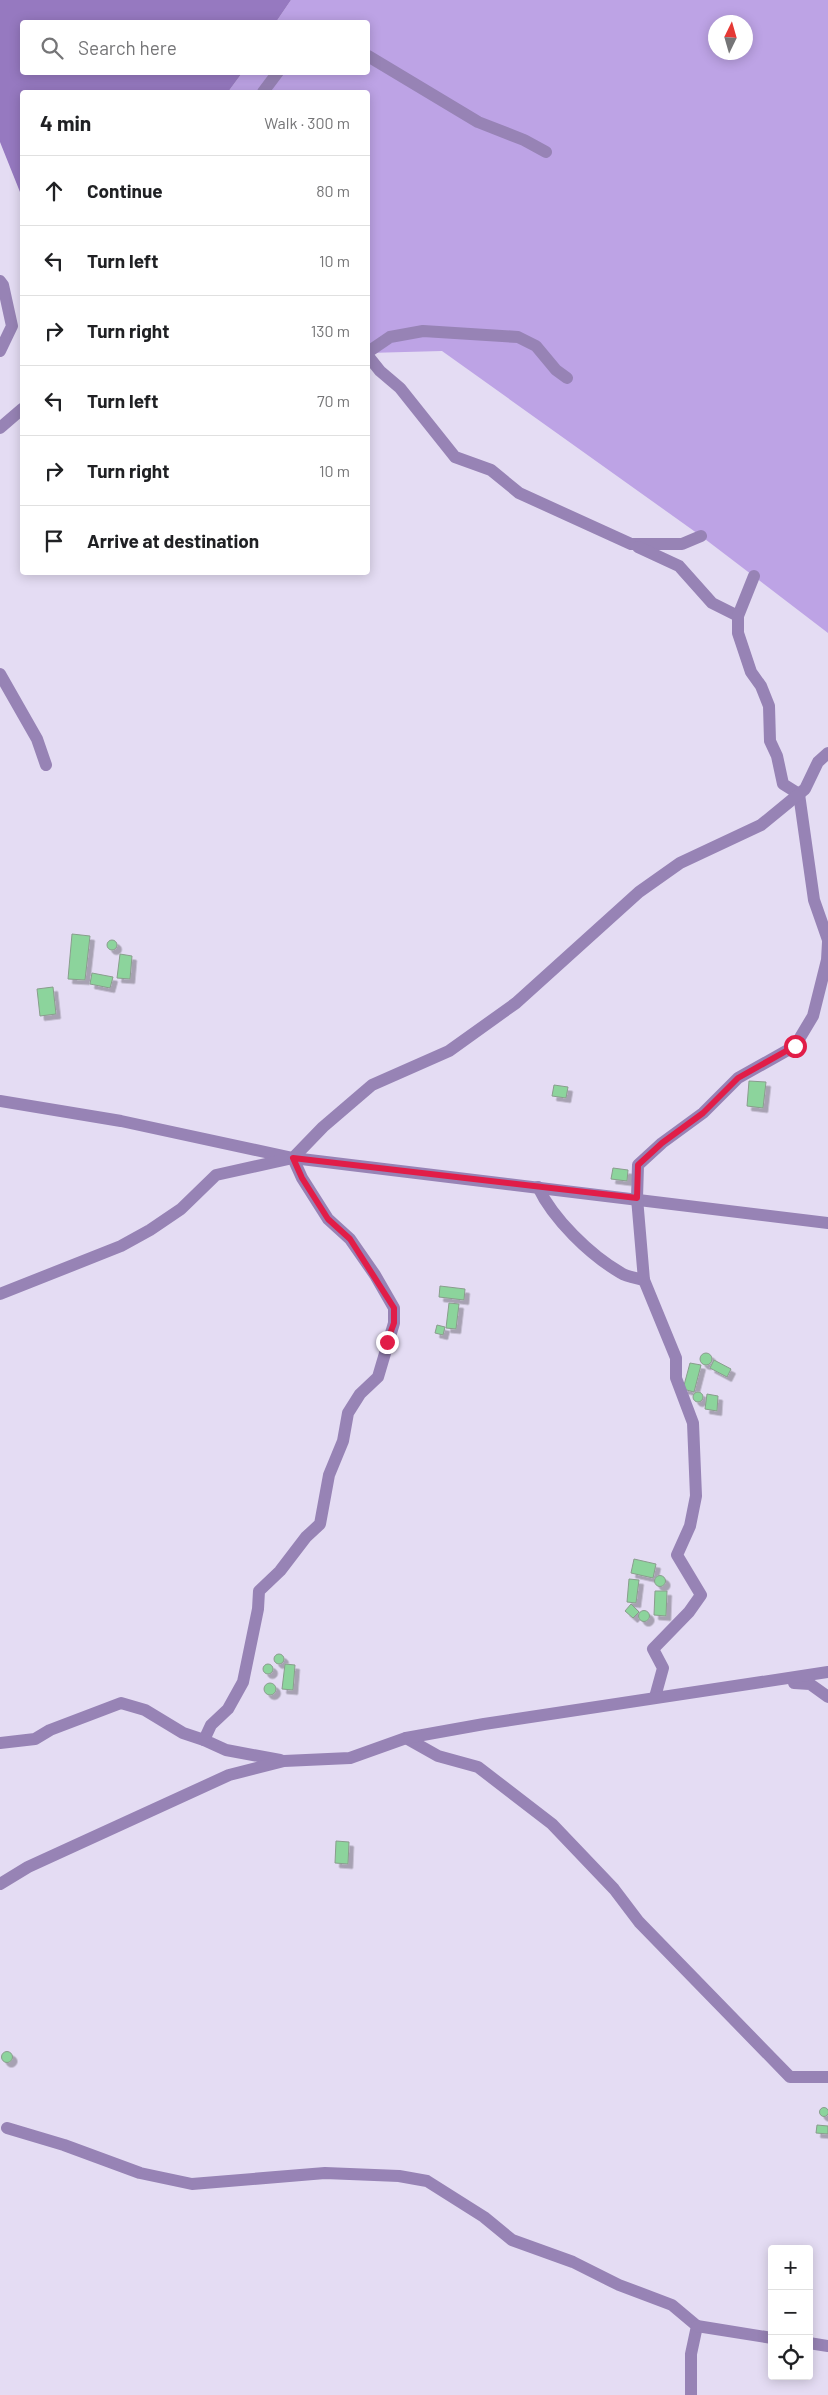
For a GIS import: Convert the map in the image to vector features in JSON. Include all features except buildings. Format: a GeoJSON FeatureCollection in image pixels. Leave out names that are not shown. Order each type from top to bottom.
{"type":"FeatureCollection","features":[{"type":"Feature","properties":{"kind":"street"},"geometry":{"type":"LineString","coordinates":[[370,57],[478,122],[524,140],[546,152]]}},
{"type":"Feature","properties":{"kind":"street"},"geometry":{"type":"LineString","coordinates":[[265,90],[276,75]]}},
{"type":"Feature","properties":{"kind":"street"},"geometry":{"type":"LineString","coordinates":[[0,281],[3,285],[12,326],[0,351]]}},
{"type":"Feature","properties":{"kind":"street"},"geometry":{"type":"LineString","coordinates":[[370,351],[390,338],[423,331],[518,337],[536,346],[556,370],[567,378]]}},
{"type":"Feature","properties":{"kind":"street"},"geometry":{"type":"LineString","coordinates":[[370,358],[380,371],[400,388],[455,457],[491,470],[519,493],[679,566],[712,603],[738,616]]}},
{"type":"Feature","properties":{"kind":"street"},"geometry":{"type":"LineString","coordinates":[[0,428],[20,411]]}},
{"type":"Feature","properties":{"kind":"street"},"geometry":{"type":"LineString","coordinates":[[631,544],[682,544],[701,536]]}},
{"type":"Feature","properties":{"kind":"street"},"geometry":{"type":"LineString","coordinates":[[655,1697],[663,1668],[653,1648],[689,1612],[702,1595],[677,1555],[690,1526],[696,1496],[693,1423],[676,1378],[676,1358],[644,1280],[637,1198],[638,1165],[662,1143],[703,1113],[738,1078],[795,1046],[813,1016],[827,960],[828,941],[814,900],[799,794],[784,784],[777,756],[770,741],[769,706],[744,653],[738,633],[738,616],[754,576]]}},
{"type":"Feature","properties":{"kind":"street"},"geometry":{"type":"LineString","coordinates":[[0,674],[37,739],[46,764]]}},
{"type":"Feature","properties":{"kind":"street"},"geometry":{"type":"LineString","coordinates":[[0,1294],[121,1246],[150,1230],[181,1209],[216,1175],[293,1158],[323,1127],[372,1085],[449,1052],[516,1003],[639,892],[680,863],[761,825],[805,789],[818,762],[828,753]]}},
{"type":"Feature","properties":{"kind":"street"},"geometry":{"type":"LineString","coordinates":[[0,1101],[121,1121],[293,1158],[828,1222]]}},
{"type":"Feature","properties":{"kind":"street"},"geometry":{"type":"LineString","coordinates":[[204,1740],[211,1725],[228,1709],[243,1682],[258,1609],[259,1591],[280,1571],[306,1537],[320,1524],[329,1475],[343,1441],[348,1413],[360,1394],[378,1376],[394,1323],[394,1308],[375,1275],[350,1239],[328,1219],[302,1178],[293,1158]]}},
{"type":"Feature","properties":{"kind":"street"},"geometry":{"type":"LineString","coordinates":[[538,1187],[545,1202],[557,1218],[587,1246],[622,1274],[644,1280]]}},
{"type":"Feature","properties":{"kind":"street"},"geometry":{"type":"LineString","coordinates":[[0,1884],[28,1867],[228,1775],[284,1761],[350,1758],[406,1738],[655,1697],[828,1672]]}},
{"type":"Feature","properties":{"kind":"street"},"geometry":{"type":"LineString","coordinates":[[767,1682],[810,1684],[828,1697]]}},
{"type":"Feature","properties":{"kind":"street"},"geometry":{"type":"LineString","coordinates":[[0,1743],[35,1739],[50,1730],[121,1703],[145,1710],[183,1733],[226,1750],[284,1761]]}},
{"type":"Feature","properties":{"kind":"street"},"geometry":{"type":"LineString","coordinates":[[406,1738],[438,1756],[478,1768],[552,1824],[614,1889],[639,1922],[790,2078],[828,2077]]}},
{"type":"Feature","properties":{"kind":"street"},"geometry":{"type":"LineString","coordinates":[[7,2128],[64,2145],[140,2173],[192,2184],[325,2172],[399,2176],[426,2182],[484,2217],[512,2240],[573,2262],[620,2285],[672,2305],[697,2326],[768,2337]]}},
{"type":"Feature","properties":{"kind":"street"},"geometry":{"type":"LineString","coordinates":[[691,2395],[691,2354],[697,2326]]}},
{"type":"Feature","properties":{"kind":"street"},"geometry":{"type":"LineString","coordinates":[[813,2344],[828,2346]]}},
{"type":"Feature","properties":{"kind":"shaded area"},"geometry":{"type":"Polygon","coordinates":[[[0,0],[291,0],[277,20],[20,20],[20,75],[241,75],[229,90],[20,90],[20,192],[0,142],[0,0]]]}},
{"type":"Feature","properties":{"kind":"shaded area"},"geometry":{"type":"Polygon","coordinates":[[[291,0],[828,0],[828,633],[701,536],[442,351],[370,353],[370,90],[229,90],[241,75],[370,75],[370,20],[277,20],[291,0]]]}},
{"type":"Feature","properties":{"kind":"route"},"geometry":{"type":"LineString","coordinates":[[387,1342],[394,1323],[394,1308],[375,1275],[350,1239],[328,1219],[316,1197],[302,1178],[293,1158],[637,1198],[636,1179],[638,1165],[678,1130],[703,1113],[738,1078],[795,1046]]}}]}
